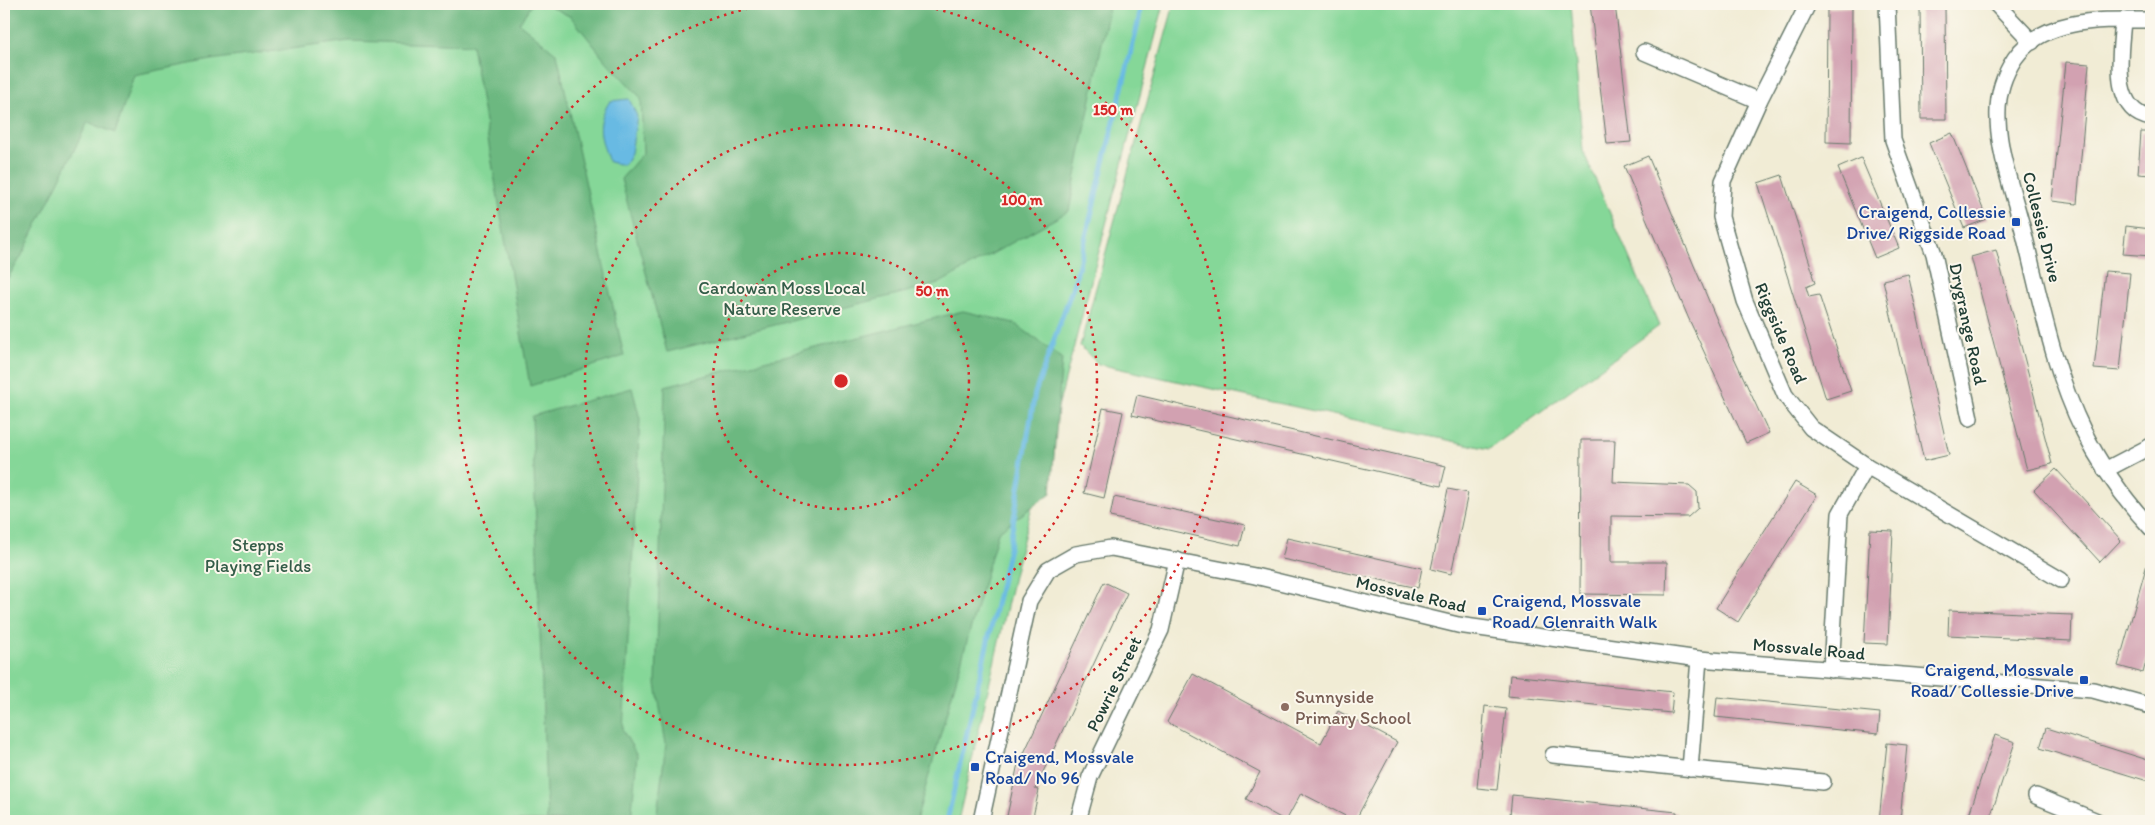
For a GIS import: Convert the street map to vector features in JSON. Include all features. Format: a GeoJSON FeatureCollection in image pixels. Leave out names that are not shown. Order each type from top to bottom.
{"type":"FeatureCollection","features":[{"type":"Feature","properties":{"kind":"street","name":"Riggside Road"},"geometry":{"type":"LineString","coordinates":[[1808,4],[1759,101],[1723,181],[1721,217],[1745,301],[1785,395],[1811,428],[1867,466],[2061,580]]}},
{"type":"Feature","properties":{"kind":"street","name":"Drygrange Road"},"geometry":{"type":"LineString","coordinates":[[1887,4],[1893,140],[1934,254],[1970,418]]}},
{"type":"Feature","properties":{"kind":"street"},"geometry":{"type":"LineString","coordinates":[[1996,4],[2032,42]]}},
{"type":"Feature","properties":{"kind":"street"},"geometry":{"type":"LineString","coordinates":[[2123,20],[2121,89],[2127,102],[2137,112],[2151,118]]}},
{"type":"Feature","properties":{"kind":"street","name":"Collessie Drive"},"geometry":{"type":"LineString","coordinates":[[2151,20],[2069,24],[2054,29],[2032,42],[2016,57],[2001,89],[1998,105],[2000,140],[2059,368],[2083,431],[2105,470],[2133,508],[2151,528]]}},
{"type":"Feature","properties":{"kind":"street"},"geometry":{"type":"LineString","coordinates":[[1644,52],[1759,101]]}},
{"type":"Feature","properties":{"kind":"street"},"geometry":{"type":"LineString","coordinates":[[2105,470],[2151,446]]}},
{"type":"Feature","properties":{"kind":"street"},"geometry":{"type":"LineString","coordinates":[[1831,670],[1840,514],[1867,466]]}},
{"type":"Feature","properties":{"kind":"street","name":"Mossvale Road"},"geometry":{"type":"LineString","coordinates":[[982,821],[1029,601],[1048,570],[1076,554],[1111,548],[1265,578],[1458,625],[1699,659],[2093,690],[2151,706]]}},
{"type":"Feature","properties":{"kind":"street","name":"Powrie Street"},"geometry":{"type":"LineString","coordinates":[[1078,821],[1090,777],[1161,630],[1177,560]]}},
{"type":"Feature","properties":{"kind":"street"},"geometry":{"type":"LineString","coordinates":[[1690,769],[1699,659]]}},
{"type":"Feature","properties":{"kind":"street"},"geometry":{"type":"LineString","coordinates":[[1553,755],[1823,782]]}},
{"type":"Feature","properties":{"kind":"street"},"geometry":{"type":"LineString","coordinates":[[2036,796],[2098,821]]}},
{"type":"Feature","properties":{"kind":"green space"},"geometry":{"type":"Polygon","coordinates":[[[10,4],[532,4],[519,23],[557,54],[624,356],[530,386],[472,45],[349,41],[210,60],[134,75],[115,133],[88,122],[21,257],[4,284],[4,13],[10,4]]]}},
{"type":"Feature","properties":{"kind":"green space"},"geometry":{"type":"Polygon","coordinates":[[[106,4],[1164,4],[1017,563],[958,821],[4,821],[4,128],[106,4]]]}},
{"type":"Feature","properties":{"kind":"green space","name":"Cardowan Moss Local Nature Reserve"},"geometry":{"type":"Polygon","coordinates":[[[546,4],[1108,4],[1109,7],[1069,211],[938,284],[667,352],[621,179],[643,153],[641,98],[607,62],[571,17],[546,4]]]}},
{"type":"Feature","properties":{"kind":"green space"},"geometry":{"type":"Polygon","coordinates":[[[1174,4],[1571,4],[1583,151],[1659,326],[1489,449],[1098,364],[1080,346],[1174,4]]]}},
{"type":"Feature","properties":{"kind":"green space"},"geometry":{"type":"Polygon","coordinates":[[[963,311],[1014,323],[1062,358],[1051,493],[998,532],[916,821],[656,821],[666,744],[656,684],[665,386],[963,311]]]}},
{"type":"Feature","properties":{"kind":"green space"},"geometry":{"type":"Polygon","coordinates":[[[632,388],[640,419],[623,731],[637,755],[631,821],[547,821],[532,416],[632,388]]]}},
{"type":"Feature","properties":{"kind":"water"},"geometry":{"type":"Polygon","coordinates":[[[629,99],[637,116],[631,153],[624,165],[609,162],[600,131],[602,117],[610,101],[629,99]]]}},
{"type":"Feature","properties":{"kind":"building"},"geometry":{"type":"Polygon","coordinates":[[[1590,4],[1615,4],[1631,142],[1607,144],[1590,4]]]}},
{"type":"Feature","properties":{"kind":"building"},"geometry":{"type":"Polygon","coordinates":[[[1920,4],[1945,4],[1946,119],[1921,119],[1920,4]]]}},
{"type":"Feature","properties":{"kind":"building"},"geometry":{"type":"Polygon","coordinates":[[[1852,7],[1851,143],[1826,142],[1827,8],[1852,7]]]}},
{"type":"Feature","properties":{"kind":"building"},"geometry":{"type":"Polygon","coordinates":[[[2066,62],[2089,64],[2077,204],[2052,201],[2066,62]]]}},
{"type":"Feature","properties":{"kind":"building"},"geometry":{"type":"Polygon","coordinates":[[[2141,132],[2151,132],[2151,175],[2138,174],[2141,132]]]}},
{"type":"Feature","properties":{"kind":"building"},"geometry":{"type":"Polygon","coordinates":[[[1952,133],[1987,219],[1964,228],[1929,143],[1952,133]]]}},
{"type":"Feature","properties":{"kind":"building"},"geometry":{"type":"Polygon","coordinates":[[[1648,156],[1719,325],[1769,433],[1746,443],[1688,317],[1624,166],[1648,156]]]}},
{"type":"Feature","properties":{"kind":"building"},"geometry":{"type":"Polygon","coordinates":[[[1861,158],[1899,248],[1875,258],[1838,168],[1861,158]]]}},
{"type":"Feature","properties":{"kind":"building"},"geometry":{"type":"Polygon","coordinates":[[[1782,175],[1813,273],[1815,283],[1806,287],[1809,297],[1819,295],[1851,391],[1826,399],[1758,183],[1782,175]]]}},
{"type":"Feature","properties":{"kind":"building"},"geometry":{"type":"Polygon","coordinates":[[[2126,226],[2151,229],[2151,256],[2123,254],[2126,226]]]}},
{"type":"Feature","properties":{"kind":"building"},"geometry":{"type":"Polygon","coordinates":[[[1996,250],[2052,464],[2027,470],[1971,257],[1996,250]]]}},
{"type":"Feature","properties":{"kind":"building"},"geometry":{"type":"Polygon","coordinates":[[[2105,271],[2130,273],[2120,371],[2094,369],[2105,271]]]}},
{"type":"Feature","properties":{"kind":"building"},"geometry":{"type":"Polygon","coordinates":[[[1908,274],[1949,455],[1924,461],[1883,280],[1908,274]]]}},
{"type":"Feature","properties":{"kind":"building"},"geometry":{"type":"Polygon","coordinates":[[[1137,395],[1446,466],[1441,486],[1132,415],[1137,395]]]}},
{"type":"Feature","properties":{"kind":"building"},"geometry":{"type":"Polygon","coordinates":[[[1103,408],[1123,412],[1104,498],[1084,493],[1103,408]]]}},
{"type":"Feature","properties":{"kind":"building"},"geometry":{"type":"Polygon","coordinates":[[[1581,440],[1615,440],[1613,482],[1689,485],[1697,492],[1698,508],[1688,517],[1611,516],[1611,562],[1667,562],[1666,595],[1580,594],[1581,440]]]}},
{"type":"Feature","properties":{"kind":"building"},"geometry":{"type":"Polygon","coordinates":[[[2056,469],[2121,540],[2100,562],[2034,490],[2056,469]]]}},
{"type":"Feature","properties":{"kind":"building"},"geometry":{"type":"Polygon","coordinates":[[[1795,482],[1817,495],[1738,622],[1716,608],[1795,482]]]}},
{"type":"Feature","properties":{"kind":"building"},"geometry":{"type":"Polygon","coordinates":[[[1448,489],[1468,493],[1451,574],[1431,569],[1448,489]]]}},
{"type":"Feature","properties":{"kind":"building"},"geometry":{"type":"Polygon","coordinates":[[[1114,497],[1245,525],[1240,546],[1110,517],[1114,497]]]}},
{"type":"Feature","properties":{"kind":"building"},"geometry":{"type":"Polygon","coordinates":[[[1870,530],[1893,531],[1888,644],[1864,643],[1870,530]]]}},
{"type":"Feature","properties":{"kind":"building"},"geometry":{"type":"Polygon","coordinates":[[[1287,538],[1422,568],[1418,588],[1282,559],[1287,538]]]}},
{"type":"Feature","properties":{"kind":"building"},"geometry":{"type":"Polygon","coordinates":[[[2147,564],[2151,565],[2151,643],[2143,673],[2118,666],[2147,564]]]}},
{"type":"Feature","properties":{"kind":"building"},"geometry":{"type":"Polygon","coordinates":[[[1104,582],[1127,593],[1035,789],[1039,790],[1032,821],[1006,821],[1017,768],[1104,582]]]}},
{"type":"Feature","properties":{"kind":"building"},"geometry":{"type":"Polygon","coordinates":[[[1949,610],[2072,615],[2071,641],[1948,635],[1949,610]]]}},
{"type":"Feature","properties":{"kind":"building"},"geometry":{"type":"Polygon","coordinates":[[[1193,674],[1321,743],[1338,711],[1397,742],[1355,821],[1301,793],[1286,821],[1246,799],[1260,772],[1167,722],[1193,674]]]}},
{"type":"Feature","properties":{"kind":"building"},"geometry":{"type":"Polygon","coordinates":[[[1510,675],[1673,692],[1671,713],[1508,696],[1510,675]]]}},
{"type":"Feature","properties":{"kind":"building"},"geometry":{"type":"Polygon","coordinates":[[[1717,697],[1880,713],[1878,734],[1715,717],[1717,697]]]}},
{"type":"Feature","properties":{"kind":"building"},"geometry":{"type":"Polygon","coordinates":[[[1485,706],[1506,709],[1497,790],[1477,788],[1485,706]]]}},
{"type":"Feature","properties":{"kind":"building"},"geometry":{"type":"Polygon","coordinates":[[[2046,728],[2151,761],[2151,782],[2040,748],[2046,728]]]}},
{"type":"Feature","properties":{"kind":"building"},"geometry":{"type":"Polygon","coordinates":[[[1995,735],[2015,742],[1989,821],[1967,821],[1995,735]]]}},
{"type":"Feature","properties":{"kind":"building"},"geometry":{"type":"Polygon","coordinates":[[[1887,743],[1907,745],[1900,821],[1879,821],[1887,743]]]}},
{"type":"Feature","properties":{"kind":"building"},"geometry":{"type":"Polygon","coordinates":[[[1512,795],[1677,812],[1676,821],[1567,821],[1510,815],[1512,795]]]}},
{"type":"Feature","properties":{"kind":"waterway"},"geometry":{"type":"LineString","coordinates":[[947,821],[1009,548],[1035,393],[1075,281],[1139,19],[1140,4]]}},
{"type":"Feature","properties":{"kind":"place","name":"Craigend, Collessie Drive/ Riggside Road"},"geometry":{"type":"Point","coordinates":[2016,222]}},
{"type":"Feature","properties":{"kind":"place","name":"Craigend, Mossvale Road/ Glenraith Walk"},"geometry":{"type":"Point","coordinates":[1482,611]}},
{"type":"Feature","properties":{"kind":"place","name":"Craigend, Mossvale Road/ Collessie Drive"},"geometry":{"type":"Point","coordinates":[2084,680]}},
{"type":"Feature","properties":{"kind":"place","name":"Sunnyside Primary School"},"geometry":{"type":"Point","coordinates":[1285,707]}},
{"type":"Feature","properties":{"kind":"place","name":"Craigend, Mossvale Road/ No 96"},"geometry":{"type":"Point","coordinates":[975,767]}},
{"type":"Feature","properties":{"kind":"park label","name":"Stepps Playing Fields"},"geometry":{"type":"Point","coordinates":[258,555]}}]}
